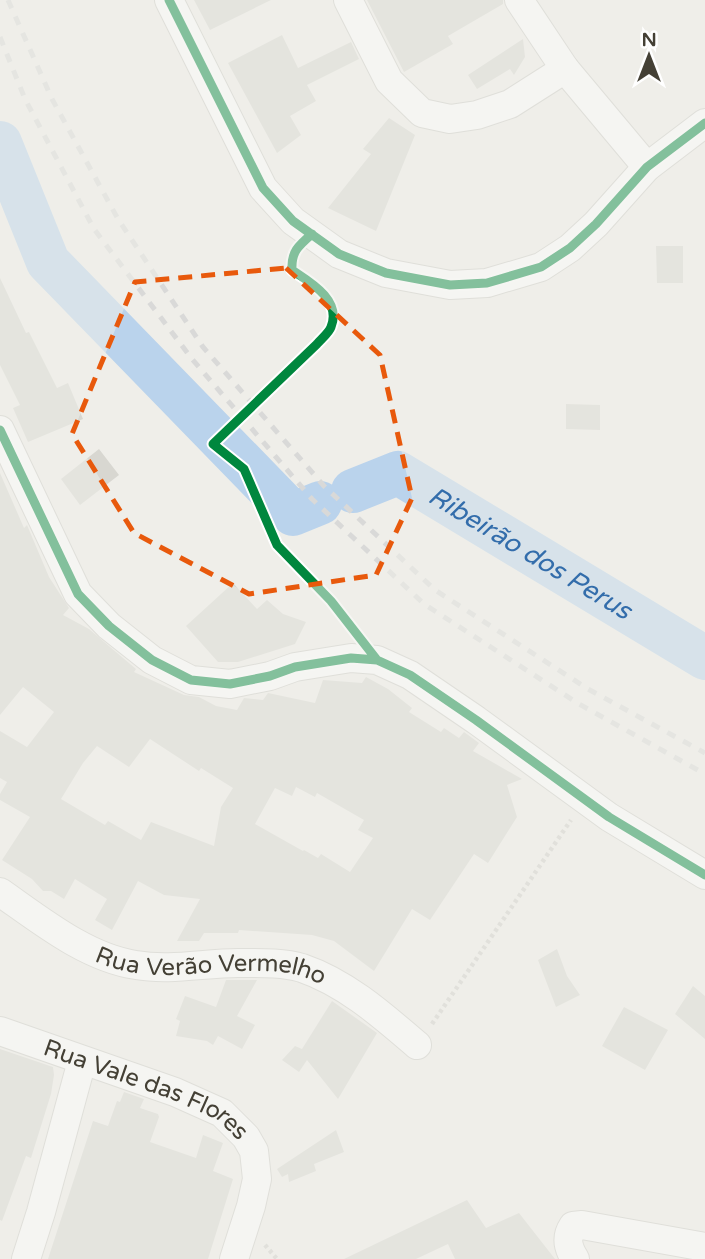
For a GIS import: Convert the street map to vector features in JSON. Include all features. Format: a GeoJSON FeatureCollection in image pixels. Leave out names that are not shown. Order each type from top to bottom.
{"type":"FeatureCollection","features":[{"type":"Feature","properties":{"kind":"street"},"geometry":{"type":"LineString","coordinates":[[169,0],[263,188],[293,221],[339,254],[386,273],[450,285],[487,283],[541,267],[570,248],[596,224],[647,167],[705,123]]}},
{"type":"Feature","properties":{"kind":"street"},"geometry":{"type":"LineString","coordinates":[[348,0],[388,81],[422,113],[450,119],[477,115],[510,104],[565,69]]}},
{"type":"Feature","properties":{"kind":"street"},"geometry":{"type":"LineString","coordinates":[[519,0],[565,69],[647,167]]}},
{"type":"Feature","properties":{"kind":"street"},"geometry":{"type":"LineString","coordinates":[[0,430],[78,594],[109,626],[152,660],[191,680],[230,684],[270,676],[295,667],[351,658],[377,660],[410,675],[609,817],[705,875]]}},
{"type":"Feature","properties":{"kind":"street","name":"Rua Verão Vermelho"},"geometry":{"type":"LineString","coordinates":[[0,892],[58,933],[109,958],[135,965],[172,968],[236,963],[299,967],[332,980],[380,1013],[417,1045]]}},
{"type":"Feature","properties":{"kind":"street","name":"Rua Vale das Flores"},"geometry":{"type":"LineString","coordinates":[[0,1031],[175,1092],[222,1113],[246,1137],[254,1151],[257,1179],[234,1259]]}},
{"type":"Feature","properties":{"kind":"street"},"geometry":{"type":"LineString","coordinates":[[26,1259],[82,1061]]}},
{"type":"Feature","properties":{"kind":"street"},"geometry":{"type":"LineString","coordinates":[[575,1259],[569,1250],[568,1233],[573,1226],[582,1225],[705,1247]]}},
{"type":"Feature","properties":{"kind":"path"},"geometry":{"type":"LineString","coordinates":[[417,1045],[585,799]]}},
{"type":"Feature","properties":{"kind":"highlighted area"},"geometry":{"type":"Polygon","coordinates":[[[286,268],[380,355],[412,498],[376,575],[249,594],[134,533],[72,434],[135,282],[286,268]]]}},
{"type":"Feature","properties":{"kind":"building"},"geometry":{"type":"Polygon","coordinates":[[[194,0],[271,0],[210,30],[194,0]]]}},
{"type":"Feature","properties":{"kind":"building"},"geometry":{"type":"Polygon","coordinates":[[[367,0],[503,0],[503,4],[448,36],[453,44],[404,72],[367,0]]]}},
{"type":"Feature","properties":{"kind":"building"},"geometry":{"type":"Polygon","coordinates":[[[282,35],[298,68],[351,42],[359,59],[307,85],[316,101],[290,116],[301,135],[277,153],[228,63],[282,35]]]}},
{"type":"Feature","properties":{"kind":"building"},"geometry":{"type":"Polygon","coordinates":[[[523,39],[525,57],[514,75],[510,69],[477,89],[468,75],[523,39]]]}},
{"type":"Feature","properties":{"kind":"building"},"geometry":{"type":"Polygon","coordinates":[[[389,118],[415,135],[376,231],[328,208],[371,154],[363,149],[389,118]]]}},
{"type":"Feature","properties":{"kind":"building"},"geometry":{"type":"Polygon","coordinates":[[[656,246],[683,246],[683,283],[657,283],[656,246]]]}},
{"type":"Feature","properties":{"kind":"building"},"geometry":{"type":"Polygon","coordinates":[[[0,278],[26,333],[29,332],[57,388],[68,383],[83,419],[28,442],[13,408],[20,405],[0,365],[0,278]]]}},
{"type":"Feature","properties":{"kind":"building"},"geometry":{"type":"Polygon","coordinates":[[[566,404],[600,405],[600,430],[566,429],[566,404]]]}},
{"type":"Feature","properties":{"kind":"building"},"geometry":{"type":"Polygon","coordinates":[[[99,449],[119,475],[80,505],[61,479],[99,449]]]}},
{"type":"Feature","properties":{"kind":"building"},"geometry":{"type":"Polygon","coordinates":[[[0,473],[24,528],[27,525],[49,577],[69,608],[63,615],[89,629],[136,669],[134,672],[184,695],[199,697],[216,706],[237,710],[244,698],[263,700],[268,693],[315,703],[323,680],[362,683],[366,677],[388,689],[412,708],[409,712],[441,732],[444,728],[459,738],[464,732],[479,743],[473,751],[522,779],[507,785],[517,817],[488,863],[474,854],[430,920],[412,909],[374,971],[334,941],[312,935],[239,930],[238,933],[204,933],[199,941],[177,941],[200,899],[164,895],[138,881],[112,930],[95,920],[107,899],[75,879],[64,899],[51,891],[43,891],[32,879],[2,860],[30,817],[0,800],[0,794],[7,782],[0,778],[0,731],[27,747],[54,712],[23,687],[0,715],[0,473]],[[150,739],[129,767],[97,746],[61,799],[105,825],[108,821],[141,840],[151,822],[214,846],[221,807],[233,788],[201,768],[199,771],[150,739]],[[296,787],[292,796],[275,788],[255,824],[318,858],[321,854],[350,872],[373,838],[358,830],[364,820],[317,793],[315,797],[296,787]]]}},
{"type":"Feature","properties":{"kind":"building"},"geometry":{"type":"Polygon","coordinates":[[[233,583],[257,609],[267,600],[283,614],[306,622],[295,644],[238,662],[218,662],[186,626],[233,583]]]}},
{"type":"Feature","properties":{"kind":"building"},"geometry":{"type":"Polygon","coordinates":[[[557,949],[567,976],[580,995],[556,1007],[538,960],[557,949]]]}},
{"type":"Feature","properties":{"kind":"building"},"geometry":{"type":"Polygon","coordinates":[[[226,980],[257,980],[237,1016],[255,1025],[242,1049],[218,1036],[213,1045],[207,1041],[176,1036],[180,1021],[176,1019],[185,996],[216,1007],[226,980]]]}},
{"type":"Feature","properties":{"kind":"building"},"geometry":{"type":"Polygon","coordinates":[[[693,986],[705,996],[705,1039],[675,1014],[693,986]]]}},
{"type":"Feature","properties":{"kind":"building"},"geometry":{"type":"Polygon","coordinates":[[[332,1001],[377,1033],[338,1099],[307,1060],[299,1072],[282,1060],[295,1046],[302,1049],[332,1001]]]}},
{"type":"Feature","properties":{"kind":"building"},"geometry":{"type":"Polygon","coordinates":[[[624,1007],[668,1030],[645,1070],[602,1046],[624,1007]]]}},
{"type":"Feature","properties":{"kind":"building"},"geometry":{"type":"Polygon","coordinates":[[[0,1049],[53,1067],[54,1075],[51,1094],[31,1158],[26,1156],[2,1221],[0,1220],[0,1049]]]}},
{"type":"Feature","properties":{"kind":"building"},"geometry":{"type":"Polygon","coordinates":[[[124,1092],[144,1099],[140,1108],[158,1114],[150,1142],[196,1158],[203,1135],[223,1143],[213,1171],[233,1179],[208,1259],[48,1259],[93,1121],[108,1126],[117,1101],[120,1102],[124,1092]]]}},
{"type":"Feature","properties":{"kind":"building"},"geometry":{"type":"Polygon","coordinates":[[[336,1130],[344,1152],[314,1164],[316,1171],[289,1182],[288,1174],[282,1177],[277,1169],[336,1130]]]}},
{"type":"Feature","properties":{"kind":"building"},"geometry":{"type":"Polygon","coordinates":[[[467,1200],[486,1228],[519,1213],[555,1259],[455,1259],[448,1244],[416,1259],[344,1259],[467,1200]]]}},
{"type":"Feature","properties":{"kind":"waterway","name":"Ribeirão dos Perus"},"geometry":{"type":"LineString","coordinates":[[0,143],[48,262],[293,514],[320,503]]}},
{"type":"Feature","properties":{"kind":"waterway","name":"Ribeirão dos Perus"},"geometry":{"type":"LineString","coordinates":[[353,491],[398,473],[705,658]]}},
{"type":"Feature","properties":{"kind":"railway"},"geometry":{"type":"LineString","coordinates":[[8,0],[52,99],[118,219],[203,347],[324,486],[435,590],[588,689],[705,753]]}},
{"type":"Feature","properties":{"kind":"railway"},"geometry":{"type":"LineString","coordinates":[[0,37],[25,99],[94,229],[192,359],[312,499],[424,604],[579,704],[705,774]]}},
{"type":"Feature","properties":{"kind":"cycle path"},"geometry":{"type":"LineString","coordinates":[[169,0],[263,188],[293,221],[339,254],[386,273],[450,285],[487,283],[541,267],[570,248],[596,224],[647,167],[705,123]]}},
{"type":"Feature","properties":{"kind":"cycle path"},"geometry":{"type":"LineString","coordinates":[[312,234],[296,250],[292,270],[315,286],[328,300],[333,317],[330,329],[213,444],[244,469],[277,545],[331,601],[377,660]]}},
{"type":"Feature","properties":{"kind":"cycle path"},"geometry":{"type":"LineString","coordinates":[[0,430],[78,594],[109,626],[152,660],[191,680],[230,684],[270,676],[295,667],[351,658],[377,660],[410,675],[609,817],[705,875]]}}]}
